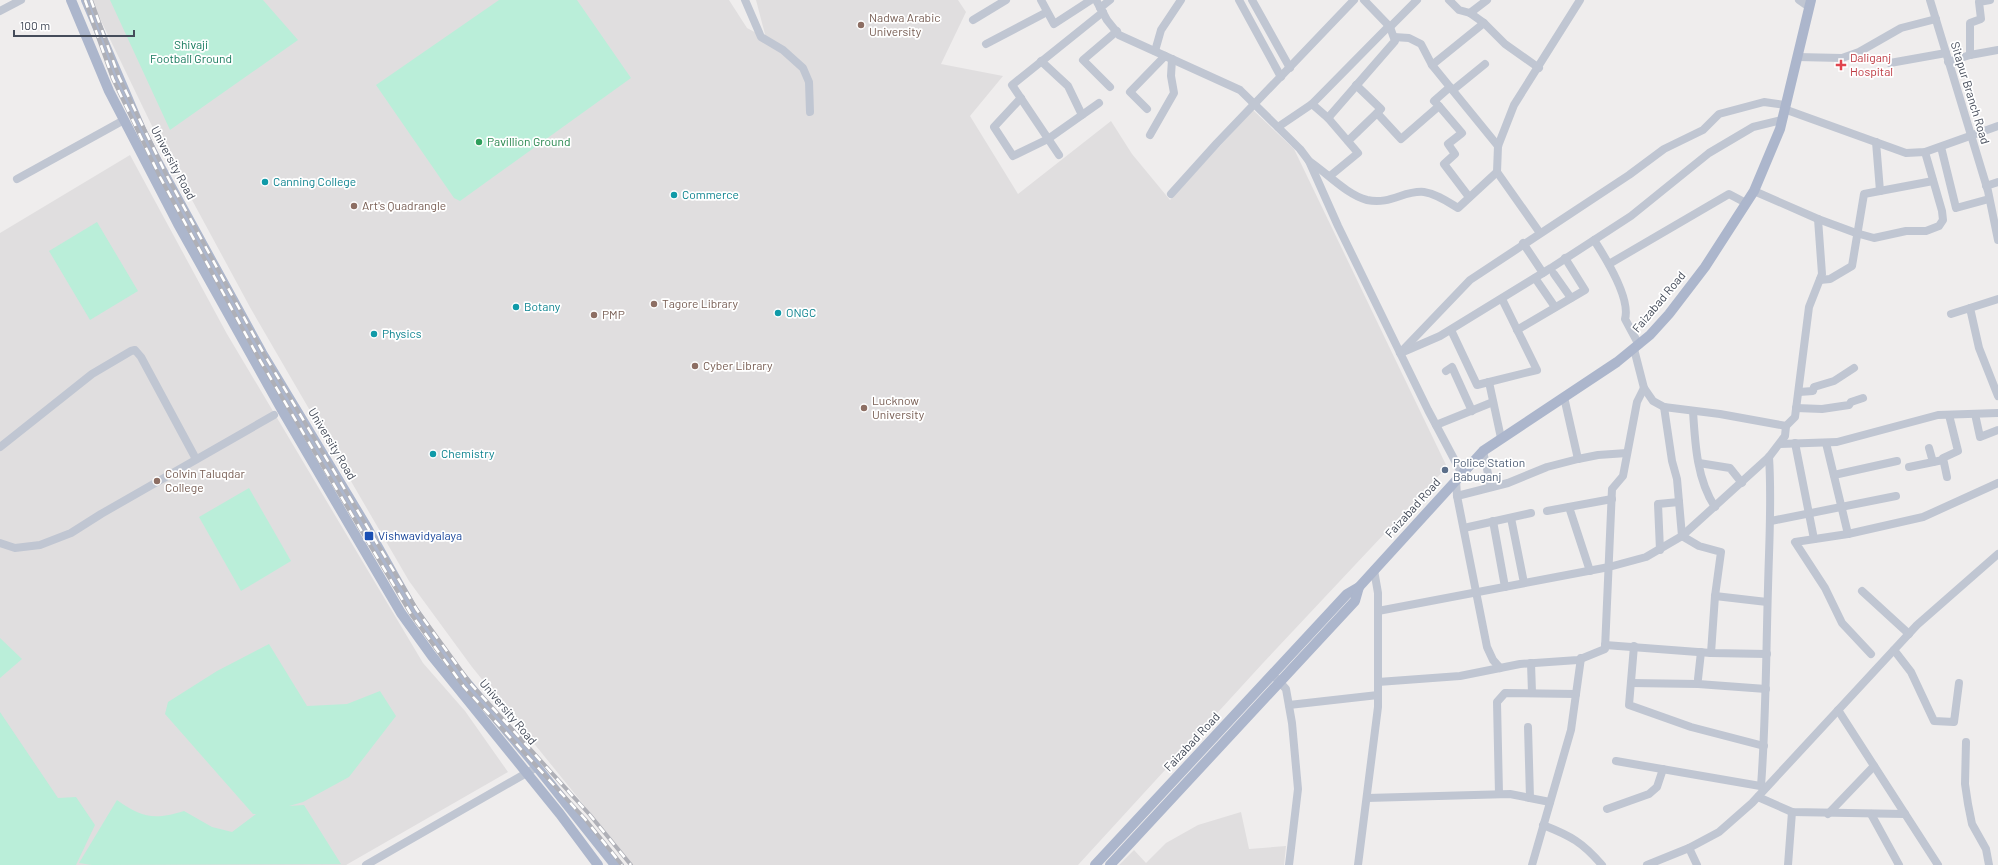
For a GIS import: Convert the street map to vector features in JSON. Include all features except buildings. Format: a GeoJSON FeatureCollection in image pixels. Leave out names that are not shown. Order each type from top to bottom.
{"type":"FeatureCollection","features":[{"type":"Feature","properties":{"kind":"main road","name":"University Road"},"geometry":{"type":"LineString","coordinates":[[71,0],[109,91],[124,120],[150,158],[262,352],[365,524],[412,608],[451,664],[537,767],[614,865]]}},
{"type":"Feature","properties":{"kind":"main road","name":"University Road"},"geometry":{"type":"LineString","coordinates":[[86,0],[139,125],[150,158],[178,224],[282,410],[401,613],[432,656],[598,865]]}},
{"type":"Feature","properties":{"kind":"main road","name":"Faizabad Road"},"geometry":{"type":"LineString","coordinates":[[1110,865],[1276,678],[1347,594],[1359,587],[1483,451],[1637,347],[1669,314],[1705,267],[1754,191],[1782,120],[1810,3]]}},
{"type":"Feature","properties":{"kind":"main road","name":"Faizabad Road"},"geometry":{"type":"LineString","coordinates":[[1095,865],[1276,678]]}},
{"type":"Feature","properties":{"kind":"main road"},"geometry":{"type":"LineString","coordinates":[[585,847],[594,838]]}},
{"type":"Feature","properties":{"kind":"street"},"geometry":{"type":"LineString","coordinates":[[0,11],[21,0]]}},
{"type":"Feature","properties":{"kind":"street"},"geometry":{"type":"LineString","coordinates":[[745,0],[761,37],[783,50],[803,68],[809,82],[810,112]]}},
{"type":"Feature","properties":{"kind":"street"},"geometry":{"type":"LineString","coordinates":[[973,20],[1006,0]]}},
{"type":"Feature","properties":{"kind":"street"},"geometry":{"type":"LineString","coordinates":[[1043,1],[1054,24],[1091,0]]}},
{"type":"Feature","properties":{"kind":"street"},"geometry":{"type":"LineString","coordinates":[[1096,0],[1101,10],[1120,35],[1240,90],[1300,149],[1308,161],[1338,226],[1436,425],[1459,477],[1457,496],[1488,647],[1493,660],[1500,668]]}},
{"type":"Feature","properties":{"kind":"street"},"geometry":{"type":"LineString","coordinates":[[1059,155],[1012,85],[1101,10],[1110,0]]}},
{"type":"Feature","properties":{"kind":"street"},"geometry":{"type":"LineString","coordinates":[[1155,51],[1161,30],[1182,0]]}},
{"type":"Feature","properties":{"kind":"street"},"geometry":{"type":"LineString","coordinates":[[1239,0],[1281,77]]}},
{"type":"Feature","properties":{"kind":"street"},"geometry":{"type":"LineString","coordinates":[[1171,194],[1217,143],[1354,0]]}},
{"type":"Feature","properties":{"kind":"street"},"geometry":{"type":"LineString","coordinates":[[1328,118],[1395,41],[1389,27],[1364,0]]}},
{"type":"Feature","properties":{"kind":"street"},"geometry":{"type":"LineString","coordinates":[[1278,127],[1312,104],[1416,0]]}},
{"type":"Feature","properties":{"kind":"street"},"geometry":{"type":"LineString","coordinates":[[1449,0],[1459,10],[1470,13],[1484,23],[1505,44],[1539,68]]}},
{"type":"Feature","properties":{"kind":"street"},"geometry":{"type":"LineString","coordinates":[[1470,13],[1487,0]]}},
{"type":"Feature","properties":{"kind":"street"},"geometry":{"type":"LineString","coordinates":[[1540,233],[1497,172],[1498,146],[1514,105],[1539,68],[1580,0]]}},
{"type":"Feature","properties":{"kind":"street"},"geometry":{"type":"LineString","coordinates":[[1799,0],[1810,3]]}},
{"type":"Feature","properties":{"kind":"street","name":"Sitapur Branch Road"},"geometry":{"type":"LineString","coordinates":[[1930,0],[1989,199],[1995,207],[1998,240]]}},
{"type":"Feature","properties":{"kind":"street"},"geometry":{"type":"LineString","coordinates":[[1970,55],[1970,23],[1981,19],[1979,2],[1990,0]]}},
{"type":"Feature","properties":{"kind":"street"},"geometry":{"type":"LineString","coordinates":[[1255,1],[1290,68]]}},
{"type":"Feature","properties":{"kind":"street"},"geometry":{"type":"LineString","coordinates":[[986,44],[1047,12]]}},
{"type":"Feature","properties":{"kind":"street"},"geometry":{"type":"LineString","coordinates":[[1796,57],[1842,58],[1859,52],[1901,28],[1936,19]]}},
{"type":"Feature","properties":{"kind":"street"},"geometry":{"type":"LineString","coordinates":[[1432,65],[1484,23]]}},
{"type":"Feature","properties":{"kind":"street"},"geometry":{"type":"LineString","coordinates":[[1110,87],[1083,60],[1117,32]]}},
{"type":"Feature","properties":{"kind":"street"},"geometry":{"type":"LineString","coordinates":[[1394,37],[1409,38],[1421,44],[1432,65],[1498,146]]}},
{"type":"Feature","properties":{"kind":"street"},"geometry":{"type":"LineString","coordinates":[[1890,63],[1947,58],[1998,50]]}},
{"type":"Feature","properties":{"kind":"street"},"geometry":{"type":"LineString","coordinates":[[1147,109],[1130,92],[1169,58]]}},
{"type":"Feature","properties":{"kind":"street"},"geometry":{"type":"LineString","coordinates":[[1150,135],[1174,93],[1169,58]]}},
{"type":"Feature","properties":{"kind":"street"},"geometry":{"type":"LineString","coordinates":[[1041,62],[1068,86],[1082,115]]}},
{"type":"Feature","properties":{"kind":"street"},"geometry":{"type":"LineString","coordinates":[[1469,197],[1444,164],[1455,154],[1448,144],[1462,133],[1434,101],[1485,64]]}},
{"type":"Feature","properties":{"kind":"street"},"geometry":{"type":"LineString","coordinates":[[1348,141],[1381,109],[1356,85]]}},
{"type":"Feature","properties":{"kind":"street"},"geometry":{"type":"LineString","coordinates":[[1021,98],[994,127],[1013,156],[1048,140],[1099,103]]}},
{"type":"Feature","properties":{"kind":"street"},"geometry":{"type":"LineString","coordinates":[[1400,353],[1470,280],[1629,175],[1664,149],[1703,130],[1720,114],[1764,102],[1785,107],[1906,152],[1925,152],[1971,137],[1998,126]]}},
{"type":"Feature","properties":{"kind":"street"},"geometry":{"type":"LineString","coordinates":[[1312,104],[1328,118],[1358,153],[1330,176]]}},
{"type":"Feature","properties":{"kind":"street"},"geometry":{"type":"LineString","coordinates":[[1377,113],[1400,139],[1439,106]]}},
{"type":"Feature","properties":{"kind":"street"},"geometry":{"type":"LineString","coordinates":[[17,179],[124,120]]}},
{"type":"Feature","properties":{"kind":"street"},"geometry":{"type":"LineString","coordinates":[[1400,353],[1451,330],[1544,273],[1630,216],[1709,153],[1753,127],[1782,120]]}},
{"type":"Feature","properties":{"kind":"street"},"geometry":{"type":"LineString","coordinates":[[1876,142],[1880,191]]}},
{"type":"Feature","properties":{"kind":"street"},"geometry":{"type":"LineString","coordinates":[[1941,147],[1956,208],[1989,199]]}},
{"type":"Feature","properties":{"kind":"street"},"geometry":{"type":"LineString","coordinates":[[1754,191],[1818,220],[1856,234],[1874,238],[1906,231],[1921,232],[1939,226],[1943,220],[1942,211],[1925,152]]}},
{"type":"Feature","properties":{"kind":"street"},"geometry":{"type":"LineString","coordinates":[[1308,161],[1356,197],[1384,202],[1403,195],[1424,192],[1440,197],[1458,208],[1497,172]]}},
{"type":"Feature","properties":{"kind":"street"},"geometry":{"type":"LineString","coordinates":[[1820,280],[1830,279],[1852,266],[1856,234],[1864,194],[1933,182]]}},
{"type":"Feature","properties":{"kind":"street"},"geometry":{"type":"LineString","coordinates":[[1986,186],[1998,182]]}},
{"type":"Feature","properties":{"kind":"street"},"geometry":{"type":"LineString","coordinates":[[1609,264],[1729,194],[1746,203]]}},
{"type":"Feature","properties":{"kind":"street"},"geometry":{"type":"LineString","coordinates":[[1378,611],[1590,571],[1646,557],[1682,536],[1715,507],[1769,457],[1785,436],[1786,426],[1795,417],[1809,307],[1822,274],[1818,220]]}},
{"type":"Feature","properties":{"kind":"street"},"geometry":{"type":"LineString","coordinates":[[1594,240],[1613,270],[1628,311],[1626,319],[1637,347],[1644,388],[1653,401],[1664,407],[1786,426]]}},
{"type":"Feature","properties":{"kind":"street"},"geometry":{"type":"LineString","coordinates":[[1524,243],[1544,273]]}},
{"type":"Feature","properties":{"kind":"street"},"geometry":{"type":"LineString","coordinates":[[1517,330],[1585,290],[1565,258]]}},
{"type":"Feature","properties":{"kind":"street"},"geometry":{"type":"LineString","coordinates":[[1554,274],[1571,298]]}},
{"type":"Feature","properties":{"kind":"street"},"geometry":{"type":"LineString","coordinates":[[1535,278],[1556,307]]}},
{"type":"Feature","properties":{"kind":"street"},"geometry":{"type":"LineString","coordinates":[[1451,330],[1476,385],[1537,370],[1502,299]]}},
{"type":"Feature","properties":{"kind":"street"},"geometry":{"type":"LineString","coordinates":[[1950,314],[1998,299]]}},
{"type":"Feature","properties":{"kind":"street"},"geometry":{"type":"LineString","coordinates":[[1970,308],[1979,348],[1998,396]]}},
{"type":"Feature","properties":{"kind":"street"},"geometry":{"type":"LineString","coordinates":[[0,447],[92,374],[135,350],[141,356],[196,459]]}},
{"type":"Feature","properties":{"kind":"street"},"geometry":{"type":"LineString","coordinates":[[1465,361],[1449,369],[1472,411]]}},
{"type":"Feature","properties":{"kind":"street"},"geometry":{"type":"LineString","coordinates":[[1799,392],[1813,391],[1814,387],[1834,381],[1854,368]]}},
{"type":"Feature","properties":{"kind":"street"},"geometry":{"type":"LineString","coordinates":[[1489,382],[1501,438]]}},
{"type":"Feature","properties":{"kind":"street"},"geometry":{"type":"LineString","coordinates":[[1378,682],[1460,676],[1531,663],[1581,658],[1605,649],[1612,489],[1623,476],[1637,402],[1644,388]]}},
{"type":"Feature","properties":{"kind":"street"},"geometry":{"type":"LineString","coordinates":[[1564,397],[1578,459]]}},
{"type":"Feature","properties":{"kind":"street"},"geometry":{"type":"LineString","coordinates":[[1796,408],[1842,406],[1863,398]]}},
{"type":"Feature","properties":{"kind":"street"},"geometry":{"type":"LineString","coordinates":[[1436,425],[1493,402]]}},
{"type":"Feature","properties":{"kind":"street"},"geometry":{"type":"LineString","coordinates":[[1664,407],[1672,461],[1677,479],[1682,536]]}},
{"type":"Feature","properties":{"kind":"street"},"geometry":{"type":"LineString","coordinates":[[1693,411],[1695,442],[1699,463],[1706,493],[1715,507]]}},
{"type":"Feature","properties":{"kind":"street"},"geometry":{"type":"LineString","coordinates":[[1780,444],[1836,442],[1938,415],[1998,413]]}},
{"type":"Feature","properties":{"kind":"street"},"geometry":{"type":"LineString","coordinates":[[0,543],[15,548],[40,545],[71,533],[274,414]]}},
{"type":"Feature","properties":{"kind":"street"},"geometry":{"type":"LineString","coordinates":[[1975,414],[1980,437],[1998,430]]}},
{"type":"Feature","properties":{"kind":"street"},"geometry":{"type":"LineString","coordinates":[[1909,467],[1943,460],[1943,458],[1958,451],[1949,415]]}},
{"type":"Feature","properties":{"kind":"street"},"geometry":{"type":"LineString","coordinates":[[1826,443],[1848,534]]}},
{"type":"Feature","properties":{"kind":"street"},"geometry":{"type":"LineString","coordinates":[[1795,444],[1814,539]]}},
{"type":"Feature","properties":{"kind":"street"},"geometry":{"type":"LineString","coordinates":[[1928,448],[1933,462]]}},
{"type":"Feature","properties":{"kind":"street"},"geometry":{"type":"LineString","coordinates":[[1483,451],[1491,487]]}},
{"type":"Feature","properties":{"kind":"street"},"geometry":{"type":"LineString","coordinates":[[1457,496],[1508,483],[1548,467],[1578,459],[1598,455],[1627,453]]}},
{"type":"Feature","properties":{"kind":"street"},"geometry":{"type":"LineString","coordinates":[[1764,787],[1772,492],[1769,457]]}},
{"type":"Feature","properties":{"kind":"street"},"geometry":{"type":"LineString","coordinates":[[1943,460],[1947,477]]}},
{"type":"Feature","properties":{"kind":"street"},"geometry":{"type":"LineString","coordinates":[[1834,475],[1897,461]]}},
{"type":"Feature","properties":{"kind":"street"},"geometry":{"type":"LineString","coordinates":[[1699,463],[1730,468],[1742,483]]}},
{"type":"Feature","properties":{"kind":"street"},"geometry":{"type":"LineString","coordinates":[[1871,654],[1842,623],[1826,588],[1795,542],[1848,534],[1922,517],[1998,483]]}},
{"type":"Feature","properties":{"kind":"street"},"geometry":{"type":"LineString","coordinates":[[1771,521],[1896,496]]}},
{"type":"Feature","properties":{"kind":"street"},"geometry":{"type":"LineString","coordinates":[[1548,511],[1612,499]]}},
{"type":"Feature","properties":{"kind":"street"},"geometry":{"type":"LineString","coordinates":[[1660,550],[1658,504],[1678,502]]}},
{"type":"Feature","properties":{"kind":"street"},"geometry":{"type":"LineString","coordinates":[[1569,507],[1590,571]]}},
{"type":"Feature","properties":{"kind":"street"},"geometry":{"type":"LineString","coordinates":[[1464,528],[1531,513]]}},
{"type":"Feature","properties":{"kind":"street"},"geometry":{"type":"LineString","coordinates":[[1511,518],[1524,583]]}},
{"type":"Feature","properties":{"kind":"street"},"geometry":{"type":"LineString","coordinates":[[1493,521],[1505,587]]}},
{"type":"Feature","properties":{"kind":"street"},"geometry":{"type":"LineString","coordinates":[[1682,536],[1699,546],[1721,552],[1714,596],[1711,652]]}},
{"type":"Feature","properties":{"kind":"street"},"geometry":{"type":"LineString","coordinates":[[1647,865],[1689,848],[1719,832],[1758,797],[1764,787],[1909,634],[1998,554]]}},
{"type":"Feature","properties":{"kind":"street"},"geometry":{"type":"LineString","coordinates":[[1358,865],[1378,695],[1378,593],[1374,570]]}},
{"type":"Feature","properties":{"kind":"street"},"geometry":{"type":"LineString","coordinates":[[1862,591],[1909,634]]}},
{"type":"Feature","properties":{"kind":"street"},"geometry":{"type":"LineString","coordinates":[[1714,596],[1768,602]]}},
{"type":"Feature","properties":{"kind":"street"},"geometry":{"type":"LineString","coordinates":[[1605,644],[1701,652],[1767,654]]}},
{"type":"Feature","properties":{"kind":"street"},"geometry":{"type":"LineString","coordinates":[[1634,646],[1629,705],[1691,727],[1764,746]]}},
{"type":"Feature","properties":{"kind":"street"},"geometry":{"type":"LineString","coordinates":[[1894,650],[1911,672],[1934,721],[1954,722],[1960,683]]}},
{"type":"Feature","properties":{"kind":"street"},"geometry":{"type":"LineString","coordinates":[[1698,679],[1701,652]]}},
{"type":"Feature","properties":{"kind":"street"},"geometry":{"type":"LineString","coordinates":[[1532,865],[1571,730],[1581,658]]}},
{"type":"Feature","properties":{"kind":"street"},"geometry":{"type":"LineString","coordinates":[[1531,663],[1532,693]]}},
{"type":"Feature","properties":{"kind":"street"},"geometry":{"type":"LineString","coordinates":[[1276,678],[1286,688],[1298,789],[1289,865]]}},
{"type":"Feature","properties":{"kind":"street"},"geometry":{"type":"LineString","coordinates":[[1631,683],[1698,684],[1766,689]]}},
{"type":"Feature","properties":{"kind":"street"},"geometry":{"type":"LineString","coordinates":[[1499,794],[1497,702],[1505,693],[1576,694]]}},
{"type":"Feature","properties":{"kind":"street"},"geometry":{"type":"LineString","coordinates":[[1289,705],[1378,695]]}},
{"type":"Feature","properties":{"kind":"street"},"geometry":{"type":"LineString","coordinates":[[1838,710],[1938,865]]}},
{"type":"Feature","properties":{"kind":"street"},"geometry":{"type":"LineString","coordinates":[[1528,727],[1530,798]]}},
{"type":"Feature","properties":{"kind":"street"},"geometry":{"type":"LineString","coordinates":[[1966,742],[1964,784],[1972,824],[1986,849],[1989,865]]}},
{"type":"Feature","properties":{"kind":"street"},"geometry":{"type":"LineString","coordinates":[[1616,761],[1764,787]]}},
{"type":"Feature","properties":{"kind":"street"},"geometry":{"type":"LineString","coordinates":[[1828,814],[1874,766]]}},
{"type":"Feature","properties":{"kind":"street"},"geometry":{"type":"LineString","coordinates":[[366,865],[537,767]]}},
{"type":"Feature","properties":{"kind":"street"},"geometry":{"type":"LineString","coordinates":[[1607,809],[1649,794],[1657,787],[1663,769]]}},
{"type":"Feature","properties":{"kind":"street"},"geometry":{"type":"LineString","coordinates":[[1367,798],[1510,794],[1550,802]]}},
{"type":"Feature","properties":{"kind":"street"},"geometry":{"type":"LineString","coordinates":[[1758,797],[1792,812],[1828,814],[1905,814]]}},
{"type":"Feature","properties":{"kind":"street"},"geometry":{"type":"LineString","coordinates":[[1788,865],[1792,812]]}},
{"type":"Feature","properties":{"kind":"street"},"geometry":{"type":"LineString","coordinates":[[1871,814],[1899,865]]}},
{"type":"Feature","properties":{"kind":"street"},"geometry":{"type":"LineString","coordinates":[[1543,825],[1572,837],[1592,853],[1602,865]]}},
{"type":"Feature","properties":{"kind":"street"},"geometry":{"type":"LineString","coordinates":[[1689,848],[1697,865]]}},
{"type":"Feature","properties":{"kind":"shaded area","name":"Lucknow University"},"geometry":{"type":"Polygon","coordinates":[[[91,0],[729,0],[747,28],[766,38],[756,0],[958,0],[966,12],[941,64],[1003,76],[970,116],[1018,194],[1111,121],[1132,154],[1170,200],[1253,110],[1294,149],[1447,467],[1263,663],[1078,865],[629,865],[592,815],[472,667],[409,581],[251,309],[152,126],[91,0]]]}},
{"type":"Feature","properties":{"kind":"shaded area","name":"Colvin Taluqdar College"},"geometry":{"type":"Polygon","coordinates":[[[130,155],[227,334],[423,663],[465,711],[508,772],[346,865],[0,865],[0,233],[130,155]]]}},
{"type":"Feature","properties":{"kind":"shaded area"},"geometry":{"type":"Polygon","coordinates":[[[1241,812],[1249,849],[1286,846],[1284,865],[1119,865],[1134,850],[1146,863],[1166,843],[1198,825],[1241,812]]]}},
{"type":"Feature","properties":{"kind":"green space","name":"Shivaji Football Ground"},"geometry":{"type":"Polygon","coordinates":[[[110,0],[263,0],[298,40],[170,130],[110,0]]]}},
{"type":"Feature","properties":{"kind":"green space","name":"Pavillion Ground"},"geometry":{"type":"Polygon","coordinates":[[[499,0],[577,0],[631,78],[460,201],[454,198],[376,85],[499,0]]]}},
{"type":"Feature","properties":{"kind":"green space"},"geometry":{"type":"Polygon","coordinates":[[[97,222],[138,291],[90,320],[49,251],[97,222]]]}},
{"type":"Feature","properties":{"kind":"green space"},"geometry":{"type":"Polygon","coordinates":[[[249,488],[291,561],[241,591],[199,517],[249,488]]]}},
{"type":"Feature","properties":{"kind":"green space"},"geometry":{"type":"Polygon","coordinates":[[[0,638],[22,659],[0,678],[0,638]]]}},
{"type":"Feature","properties":{"kind":"green space"},"geometry":{"type":"Polygon","coordinates":[[[269,644],[307,706],[347,704],[380,691],[396,716],[349,777],[303,802],[289,806],[304,805],[341,864],[92,865],[79,863],[117,800],[134,811],[149,816],[164,816],[184,811],[212,827],[232,832],[256,814],[253,814],[165,714],[168,702],[217,671],[269,644]]]}},
{"type":"Feature","properties":{"kind":"green space"},"geometry":{"type":"Polygon","coordinates":[[[0,712],[58,798],[76,797],[95,825],[76,865],[0,865],[0,712]]]}},
{"type":"Feature","properties":{"kind":"railway"},"geometry":{"type":"LineString","coordinates":[[85,0],[113,79],[160,177],[258,357],[411,614],[464,687],[585,819],[622,865]]}},
{"type":"Feature","properties":{"kind":"railway"},"geometry":{"type":"LineString","coordinates":[[91,0],[119,77],[166,174],[264,354],[417,610],[470,683],[590,815],[631,865]]}},
{"type":"Feature","properties":{"kind":"place","name":"Nadwa Arabic University"},"geometry":{"type":"Point","coordinates":[861,25]}},
{"type":"Feature","properties":{"kind":"place","name":"Daliganj Hospital"},"geometry":{"type":"Point","coordinates":[1841,65]}},
{"type":"Feature","properties":{"kind":"place","name":"Pavillion Ground"},"geometry":{"type":"Point","coordinates":[479,142]}},
{"type":"Feature","properties":{"kind":"place","name":"Canning College"},"geometry":{"type":"Point","coordinates":[265,182]}},
{"type":"Feature","properties":{"kind":"place","name":"Commerce"},"geometry":{"type":"Point","coordinates":[674,195]}},
{"type":"Feature","properties":{"kind":"place","name":"Art's Quadrangle"},"geometry":{"type":"Point","coordinates":[354,206]}},
{"type":"Feature","properties":{"kind":"place","name":"Tagore Library"},"geometry":{"type":"Point","coordinates":[654,304]}},
{"type":"Feature","properties":{"kind":"place","name":"Botany"},"geometry":{"type":"Point","coordinates":[516,307]}},
{"type":"Feature","properties":{"kind":"place","name":"ONGC"},"geometry":{"type":"Point","coordinates":[778,313]}},
{"type":"Feature","properties":{"kind":"place","name":"PMP"},"geometry":{"type":"Point","coordinates":[594,315]}},
{"type":"Feature","properties":{"kind":"place","name":"Physics"},"geometry":{"type":"Point","coordinates":[374,334]}},
{"type":"Feature","properties":{"kind":"place","name":"Cyber Library"},"geometry":{"type":"Point","coordinates":[695,366]}},
{"type":"Feature","properties":{"kind":"place","name":"Lucknow University"},"geometry":{"type":"Point","coordinates":[864,408]}},
{"type":"Feature","properties":{"kind":"place","name":"Chemistry"},"geometry":{"type":"Point","coordinates":[433,454]}},
{"type":"Feature","properties":{"kind":"place","name":"Police Station Babuganj"},"geometry":{"type":"Point","coordinates":[1445,470]}},
{"type":"Feature","properties":{"kind":"place","name":"Colvin Taluqdar College"},"geometry":{"type":"Point","coordinates":[157,481]}},
{"type":"Feature","properties":{"kind":"place","name":"Vishwavidyalaya"},"geometry":{"type":"Point","coordinates":[369,536]}}]}
